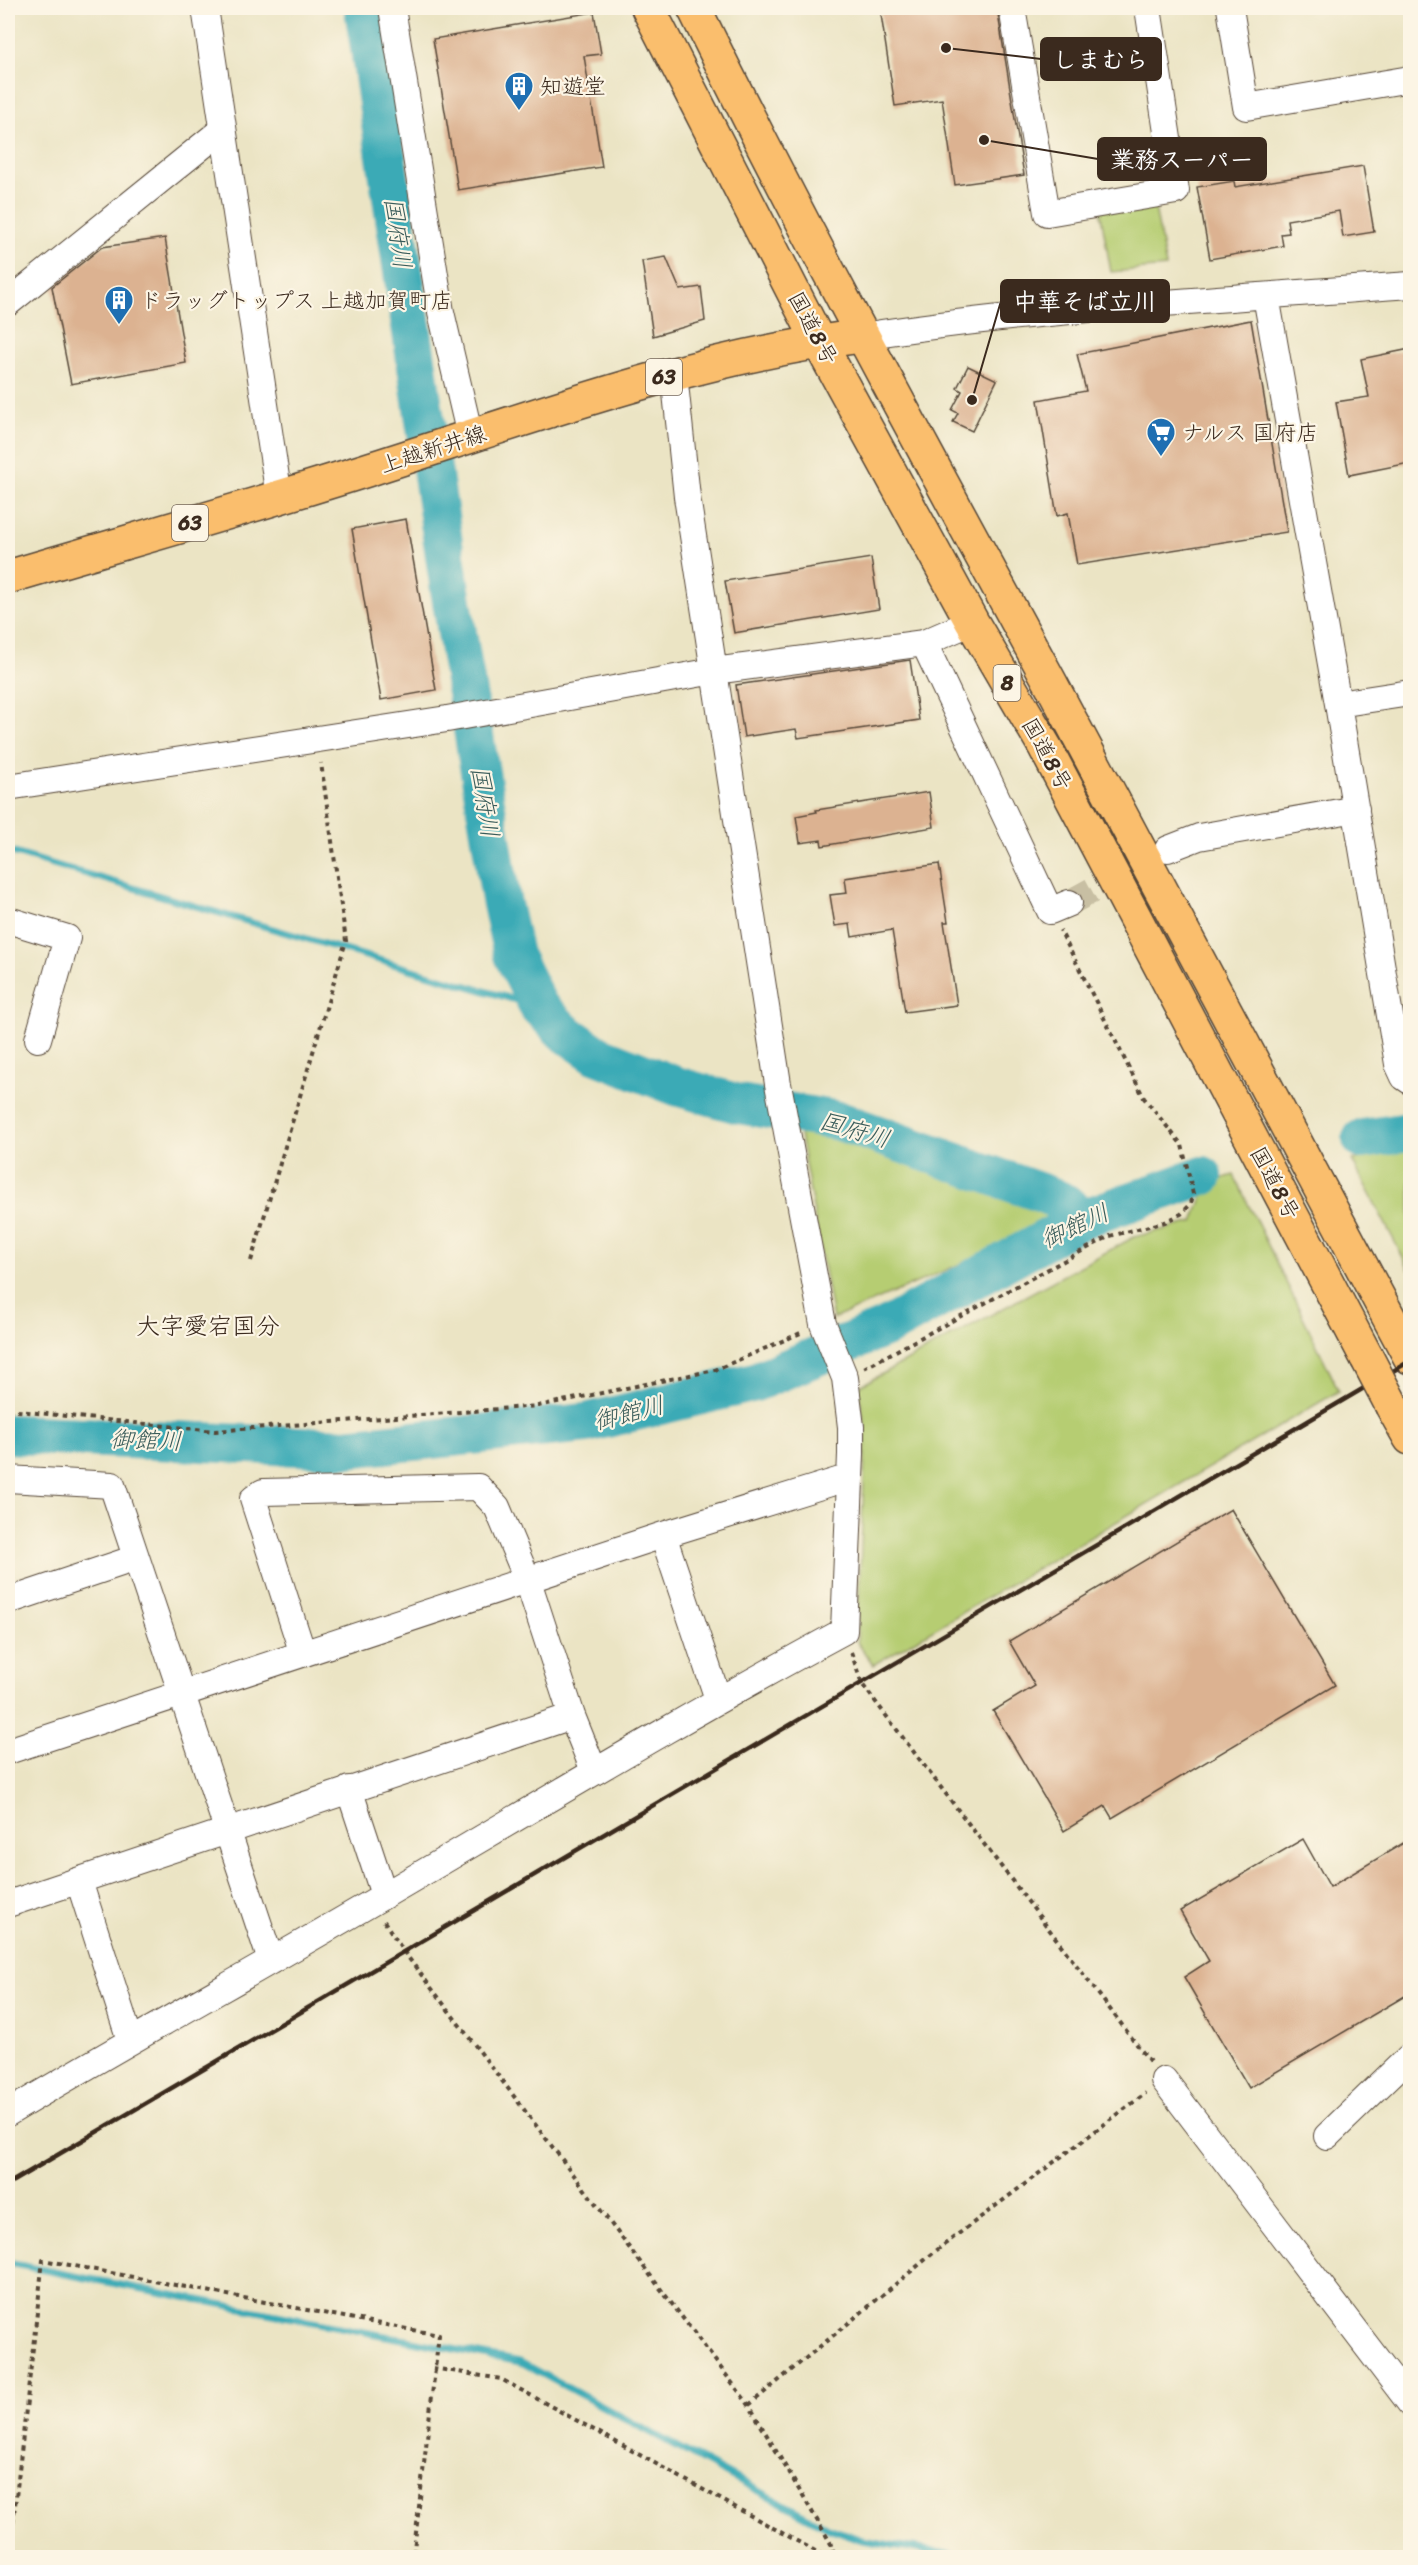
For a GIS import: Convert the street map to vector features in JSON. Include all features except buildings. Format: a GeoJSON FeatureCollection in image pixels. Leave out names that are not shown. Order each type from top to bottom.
{"type":"FeatureCollection","features":[{"type":"Feature","properties":{"kind":"main road","name":"国道8号"},"geometry":{"type":"LineString","coordinates":[[648,8],[819,342],[972,622],[1045,747],[1410,1438]]}},
{"type":"Feature","properties":{"kind":"main road","name":"国道8号"},"geometry":{"type":"LineString","coordinates":[[694,8],[748,119],[862,336],[1229,1014],[1405,1347]]}},
{"type":"Feature","properties":{"kind":"main road","name":"上越新井線"},"geometry":{"type":"LineString","coordinates":[[8,577],[279,497],[674,374],[819,342],[862,336]]}},
{"type":"Feature","properties":{"kind":"street"},"geometry":{"type":"LineString","coordinates":[[205,8],[279,497]]}},
{"type":"Feature","properties":{"kind":"street"},"geometry":{"type":"LineString","coordinates":[[392,8],[441,312],[470,436]]}},
{"type":"Feature","properties":{"kind":"street"},"geometry":{"type":"LineString","coordinates":[[1012,8],[1047,213],[1176,191],[1148,8]]}},
{"type":"Feature","properties":{"kind":"street"},"geometry":{"type":"LineString","coordinates":[[1230,8],[1246,107],[1410,79]]}},
{"type":"Feature","properties":{"kind":"street"},"geometry":{"type":"LineString","coordinates":[[8,303],[224,129]]}},
{"type":"Feature","properties":{"kind":"street"},"geometry":{"type":"LineString","coordinates":[[862,336],[1076,310],[1410,285]]}},
{"type":"Feature","properties":{"kind":"street"},"geometry":{"type":"LineString","coordinates":[[1266,296],[1338,704],[1398,1064],[1404,1077],[1410,1081]]}},
{"type":"Feature","properties":{"kind":"street"},"geometry":{"type":"LineString","coordinates":[[8,2113],[130,2040],[379,1899],[718,1699],[844,1631],[851,1427],[845,1378],[823,1324],[786,1132],[687,497],[674,374]]}},
{"type":"Feature","properties":{"kind":"street"},"geometry":{"type":"LineString","coordinates":[[8,787],[504,710],[714,671],[924,643],[972,622]]}},
{"type":"Feature","properties":{"kind":"street"},"geometry":{"type":"LineString","coordinates":[[924,643],[1060,907]]}},
{"type":"Feature","properties":{"kind":"street"},"geometry":{"type":"LineString","coordinates":[[1338,704],[1410,693]]}},
{"type":"Feature","properties":{"kind":"street"},"geometry":{"type":"LineString","coordinates":[[1168,849],[1198,837],[1356,809]]}},
{"type":"Feature","properties":{"kind":"street"},"geometry":{"type":"LineString","coordinates":[[8,920],[67,938],[38,1039]]}},
{"type":"Feature","properties":{"kind":"street"},"geometry":{"type":"LineString","coordinates":[[8,1751],[663,1535],[850,1477]]}},
{"type":"Feature","properties":{"kind":"street"},"geometry":{"type":"LineString","coordinates":[[8,1479],[112,1485],[271,1961]]}},
{"type":"Feature","properties":{"kind":"street"},"geometry":{"type":"LineString","coordinates":[[303,1654],[253,1499],[263,1492],[478,1487],[497,1507],[528,1581],[572,1716],[594,1771]]}},
{"type":"Feature","properties":{"kind":"street"},"geometry":{"type":"LineString","coordinates":[[663,1535],[718,1699]]}},
{"type":"Feature","properties":{"kind":"street"},"geometry":{"type":"LineString","coordinates":[[8,1601],[136,1558]]}},
{"type":"Feature","properties":{"kind":"street"},"geometry":{"type":"LineString","coordinates":[[8,1904],[572,1716]]}},
{"type":"Feature","properties":{"kind":"street"},"geometry":{"type":"LineString","coordinates":[[349,1789],[379,1899]]}},
{"type":"Feature","properties":{"kind":"street"},"geometry":{"type":"LineString","coordinates":[[79,1881],[130,2040]]}},
{"type":"Feature","properties":{"kind":"street"},"geometry":{"type":"LineString","coordinates":[[1327,2136],[1410,2056]]}},
{"type":"Feature","properties":{"kind":"street"},"geometry":{"type":"LineString","coordinates":[[1164,2080],[1410,2403]]}},
{"type":"Feature","properties":{"kind":"path"},"geometry":{"type":"LineString","coordinates":[[251,1261],[346,941],[317,738]]}},
{"type":"Feature","properties":{"kind":"path"},"geometry":{"type":"LineString","coordinates":[[845,1378],[1110,1236],[1165,1222],[1181,1214],[1191,1204],[1193,1194],[1182,1145],[1144,1098],[1060,907]]}},
{"type":"Feature","properties":{"kind":"path"},"geometry":{"type":"LineString","coordinates":[[8,1410],[215,1431],[538,1406],[715,1370],[823,1324]]}},
{"type":"Feature","properties":{"kind":"path"},"geometry":{"type":"LineString","coordinates":[[749,2405],[937,2250],[1164,2080],[862,1684],[844,1631]]}},
{"type":"Feature","properties":{"kind":"path"},"geometry":{"type":"LineString","coordinates":[[379,1899],[404,1952],[749,2405],[830,2542],[835,2558]]}},
{"type":"Feature","properties":{"kind":"path"},"geometry":{"type":"LineString","coordinates":[[9,2558],[43,2260],[439,2335],[412,2558]]}},
{"type":"Feature","properties":{"kind":"path"},"geometry":{"type":"LineString","coordinates":[[434,2368],[501,2379],[828,2558]]}},
{"type":"Feature","properties":{"kind":"green space"},"geometry":{"type":"Polygon","coordinates":[[[1154,202],[1166,267],[1111,272],[1100,210],[1154,202]]]}},
{"type":"Feature","properties":{"kind":"green space"},"geometry":{"type":"Polygon","coordinates":[[[798,1124],[1029,1196],[1044,1203],[1050,1213],[1048,1226],[833,1319],[798,1124]]]}},
{"type":"Feature","properties":{"kind":"green space"},"geometry":{"type":"Polygon","coordinates":[[[1410,1149],[1410,1271],[1352,1160],[1410,1149]]]}},
{"type":"Feature","properties":{"kind":"green space"},"geometry":{"type":"Polygon","coordinates":[[[1234,1175],[1339,1391],[873,1665],[857,1642],[866,1432],[858,1387],[1134,1237],[1193,1222],[1202,1198],[1201,1185],[1234,1175]]]}},
{"type":"Feature","properties":{"kind":"waterway","name":"国府川"},"geometry":{"type":"LineString","coordinates":[[364,8],[450,590],[501,899],[513,955],[539,1007],[564,1032],[597,1055],[676,1086],[739,1104],[839,1121],[1050,1196],[1066,1204],[1082,1219]]}},
{"type":"Feature","properties":{"kind":"waterway"},"geometry":{"type":"LineString","coordinates":[[8,851],[539,1007]]}},
{"type":"Feature","properties":{"kind":"waterway","name":"御館川"},"geometry":{"type":"LineString","coordinates":[[1362,1139],[1410,1132]]}},
{"type":"Feature","properties":{"kind":"waterway","name":"御館川"},"geometry":{"type":"LineString","coordinates":[[8,1434],[346,1448],[586,1423],[755,1382],[889,1326],[1082,1219],[1203,1176]]}},
{"type":"Feature","properties":{"kind":"waterway"},"geometry":{"type":"LineString","coordinates":[[8,2263],[520,2362],[826,2527],[862,2540],[973,2558]]}},
{"type":"Feature","properties":{"kind":"tunnel"},"geometry":{"type":"LineString","coordinates":[[1069,903],[1162,852]]}},
{"type":"Feature","properties":{"kind":"railway"},"geometry":{"type":"LineString","coordinates":[[8,2184],[1410,1361]]}},
{"type":"Feature","properties":{"kind":"place","name":"しまむら"},"geometry":{"type":"Point","coordinates":[946,48]}},
{"type":"Feature","properties":{"kind":"place","name":"知遊堂"},"geometry":{"type":"Point","coordinates":[519,112]}},
{"type":"Feature","properties":{"kind":"place","name":"業務スーパー"},"geometry":{"type":"Point","coordinates":[984,140]}},
{"type":"Feature","properties":{"kind":"place","name":"ドラッグトップス 上越加賀町店"},"geometry":{"type":"Point","coordinates":[119,326]}},
{"type":"Feature","properties":{"kind":"place","name":"中華そば立川"},"geometry":{"type":"Point","coordinates":[972,400]}},
{"type":"Feature","properties":{"kind":"place","name":"ナルス 国府店"},"geometry":{"type":"Point","coordinates":[1161,458]}},
{"type":"Feature","properties":{"kind":"district","name":"大字愛宕国分"},"geometry":{"type":"Point","coordinates":[208,1326]}}]}
